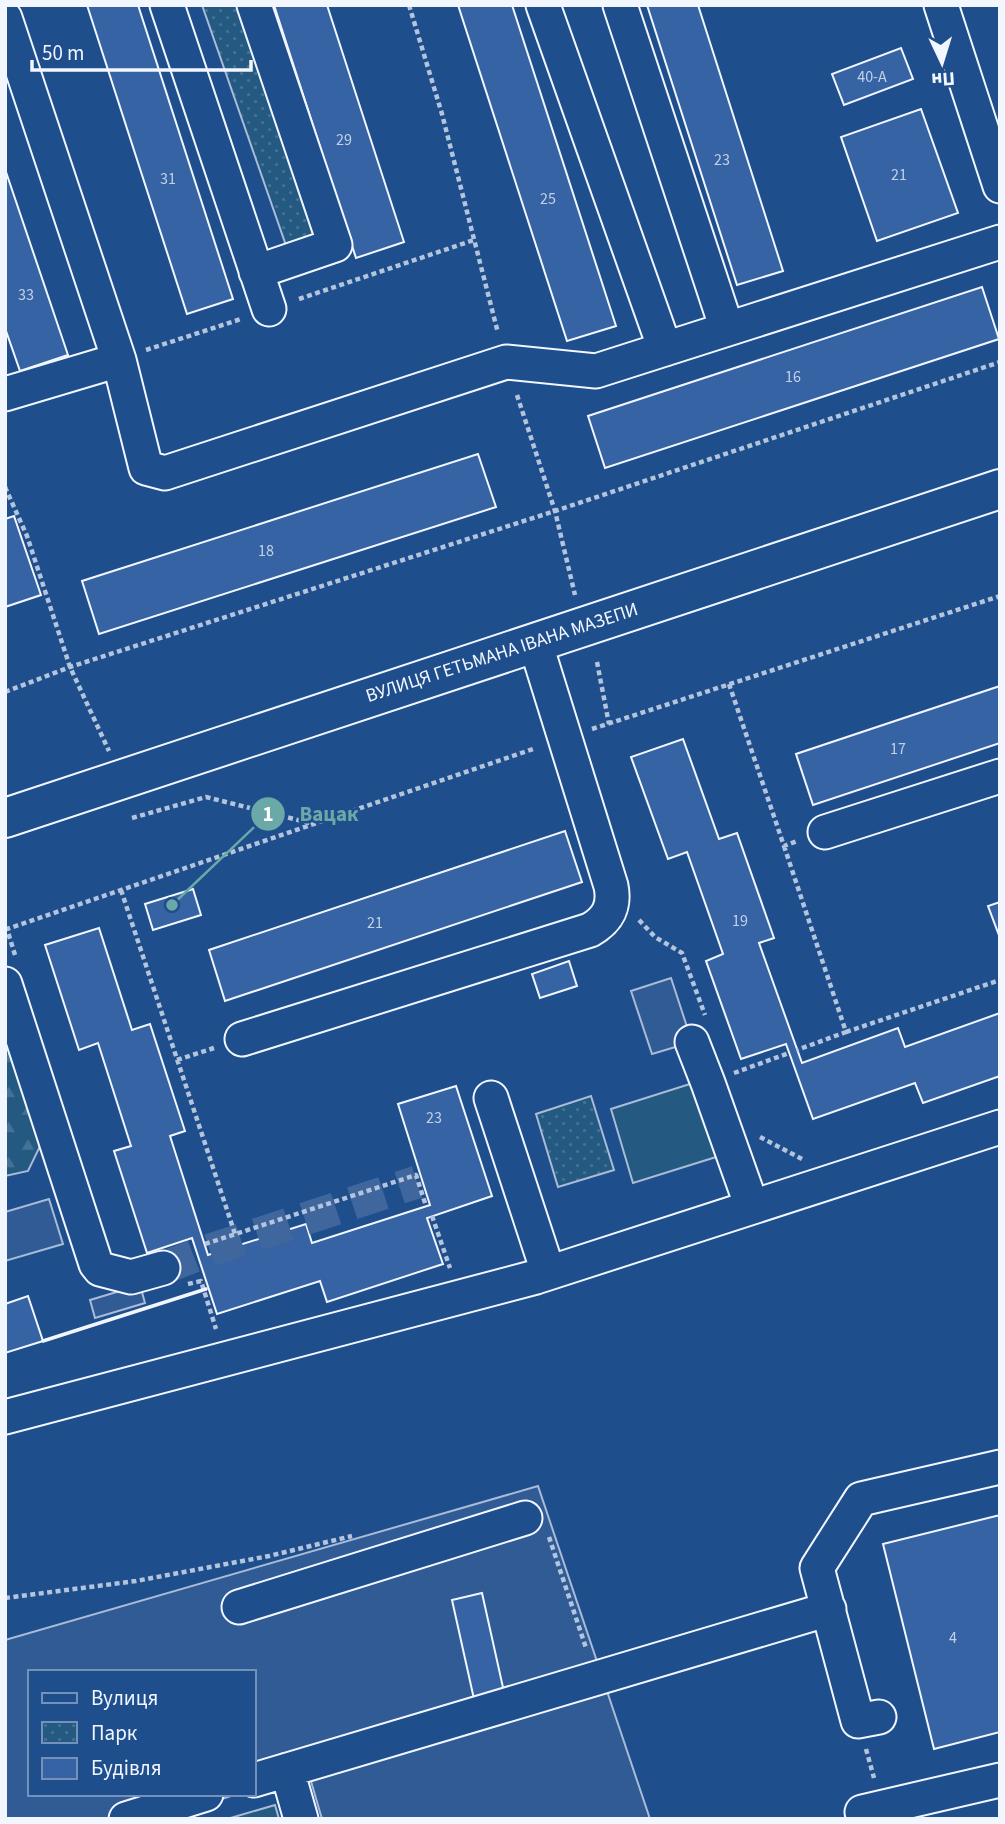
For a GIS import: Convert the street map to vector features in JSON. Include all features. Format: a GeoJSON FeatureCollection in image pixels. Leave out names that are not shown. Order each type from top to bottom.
{"type":"FeatureCollection","features":[{"type":"Feature","properties":{"kind":"main road","name":"ВУЛИЦЯ ГЕТЬМАНА ІВАНА МАЗЕПИ"},"geometry":{"type":"LineString","coordinates":[[5,818],[1000,489]]}},
{"type":"Feature","properties":{"kind":"street"},"geometry":{"type":"LineString","coordinates":[[167,5],[269,309]]}},
{"type":"Feature","properties":{"kind":"street"},"geometry":{"type":"LineString","coordinates":[[254,5],[335,245],[256,272]]}},
{"type":"Feature","properties":{"kind":"street"},"geometry":{"type":"LineString","coordinates":[[543,5],[665,349]]}},
{"type":"Feature","properties":{"kind":"street"},"geometry":{"type":"LineString","coordinates":[[620,5],[727,329]]}},
{"type":"Feature","properties":{"kind":"street"},"geometry":{"type":"LineString","coordinates":[[941,5],[1000,186]]}},
{"type":"Feature","properties":{"kind":"street"},"geometry":{"type":"LineString","coordinates":[[5,18],[119,360],[146,468],[165,472],[506,362],[596,371],[1000,242]]}},
{"type":"Feature","properties":{"kind":"street"},"geometry":{"type":"LineString","coordinates":[[5,394],[119,360]]}},
{"type":"Feature","properties":{"kind":"street"},"geometry":{"type":"LineString","coordinates":[[242,1039],[590,929],[604,920],[612,904],[611,886],[535,642]]}},
{"type":"Feature","properties":{"kind":"street"},"geometry":{"type":"LineString","coordinates":[[825,832],[1000,776]]}},
{"type":"Feature","properties":{"kind":"street"},"geometry":{"type":"LineString","coordinates":[[5,985],[96,1264],[100,1269],[131,1277],[172,1277]]}},
{"type":"Feature","properties":{"kind":"street"},"geometry":{"type":"LineString","coordinates":[[701,1034],[708,1083],[752,1207]]}},
{"type":"Feature","properties":{"kind":"street"},"geometry":{"type":"LineString","coordinates":[[491,1097],[548,1272]]}},
{"type":"Feature","properties":{"kind":"street"},"geometry":{"type":"LineString","coordinates":[[5,1418],[548,1272],[1000,1127]]}},
{"type":"Feature","properties":{"kind":"street"},"geometry":{"type":"LineString","coordinates":[[869,1719],[817,1568],[861,1499],[1000,1467]]}},
{"type":"Feature","properties":{"kind":"street"},"geometry":{"type":"LineString","coordinates":[[239,1607],[525,1518]]}},
{"type":"Feature","properties":{"kind":"street"},"geometry":{"type":"LineString","coordinates":[[256,1779],[829,1609]]}},
{"type":"Feature","properties":{"kind":"street"},"geometry":{"type":"LineString","coordinates":[[287,1770],[301,1819]]}},
{"type":"Feature","properties":{"kind":"street"},"geometry":{"type":"LineString","coordinates":[[872,1809],[1000,1780]]}},
{"type":"Feature","properties":{"kind":"street"},"geometry":{"type":"LineString","coordinates":[[132,1818],[200,1796]]}},
{"type":"Feature","properties":{"kind":"path"},"geometry":{"type":"LineString","coordinates":[[409,5],[442,114],[506,362],[555,511],[577,606]]}},
{"type":"Feature","properties":{"kind":"path"},"geometry":{"type":"LineString","coordinates":[[5,692],[71,667],[555,511],[1000,362]]}},
{"type":"Feature","properties":{"kind":"path"},"geometry":{"type":"LineString","coordinates":[[5,487],[27,536],[71,667],[110,752]]}},
{"type":"Feature","properties":{"kind":"path"},"geometry":{"type":"LineString","coordinates":[[591,730],[1000,596]]}},
{"type":"Feature","properties":{"kind":"path"},"geometry":{"type":"LineString","coordinates":[[597,663],[609,724]]}},
{"type":"Feature","properties":{"kind":"path"},"geometry":{"type":"LineString","coordinates":[[729,684],[846,1032]]}},
{"type":"Feature","properties":{"kind":"path"},"geometry":{"type":"LineString","coordinates":[[7,929],[544,745]]}},
{"type":"Feature","properties":{"kind":"path"},"geometry":{"type":"LineString","coordinates":[[132,818],[206,797],[315,824]]}},
{"type":"Feature","properties":{"kind":"path"},"geometry":{"type":"LineString","coordinates":[[784,846],[825,832]]}},
{"type":"Feature","properties":{"kind":"path"},"geometry":{"type":"LineString","coordinates":[[121,890],[235,1234]]}},
{"type":"Feature","properties":{"kind":"path"},"geometry":{"type":"LineString","coordinates":[[655,937],[682,953],[701,1034]]}},
{"type":"Feature","properties":{"kind":"path"},"geometry":{"type":"LineString","coordinates":[[797,1050],[1000,980]]}},
{"type":"Feature","properties":{"kind":"path"},"geometry":{"type":"LineString","coordinates":[[177,1060],[242,1039]]}},
{"type":"Feature","properties":{"kind":"path"},"geometry":{"type":"LineString","coordinates":[[729,1076],[789,1053]]}},
{"type":"Feature","properties":{"kind":"path"},"geometry":{"type":"LineString","coordinates":[[750,1132],[803,1160]]}},
{"type":"Feature","properties":{"kind":"path"},"geometry":{"type":"LineString","coordinates":[[205,1244],[415,1175],[426,1206]]}},
{"type":"Feature","properties":{"kind":"path"},"geometry":{"type":"LineString","coordinates":[[432,1216],[462,1297]]}},
{"type":"Feature","properties":{"kind":"path"},"geometry":{"type":"LineString","coordinates":[[172,1277],[201,1281],[216,1328]]}},
{"type":"Feature","properties":{"kind":"path"},"geometry":{"type":"LineString","coordinates":[[869,1719],[872,1809]]}},
{"type":"Feature","properties":{"kind":"green space"},"geometry":{"type":"Polygon","coordinates":[[[202,5],[252,5],[329,243],[289,254],[202,5]]]}},
{"type":"Feature","properties":{"kind":"green space"},"geometry":{"type":"Polygon","coordinates":[[[5,1020],[45,1136],[28,1171],[5,1176],[5,1020]]]}},
{"type":"Feature","properties":{"kind":"green space"},"geometry":{"type":"Polygon","coordinates":[[[693,1083],[716,1157],[633,1183],[611,1109],[693,1083]]]}},
{"type":"Feature","properties":{"kind":"green space"},"geometry":{"type":"Polygon","coordinates":[[[591,1096],[614,1170],[558,1187],[536,1114],[591,1096]]]}},
{"type":"Feature","properties":{"kind":"green space"},"geometry":{"type":"Polygon","coordinates":[[[275,1805],[279,1819],[227,1819],[275,1805]]]}},
{"type":"Feature","properties":{"kind":"shaded area"},"geometry":{"type":"Polygon","coordinates":[[[671,978],[692,1042],[652,1054],[631,991],[671,978]]]}},
{"type":"Feature","properties":{"kind":"shaded area"},"geometry":{"type":"Polygon","coordinates":[[[49,1199],[63,1244],[5,1261],[5,1212],[49,1199]]]}},
{"type":"Feature","properties":{"kind":"shaded area"},"geometry":{"type":"Polygon","coordinates":[[[140,1285],[145,1303],[95,1318],[90,1300],[140,1285]]]}},
{"type":"Feature","properties":{"kind":"shaded area"},"geometry":{"type":"Polygon","coordinates":[[[538,1486],[650,1819],[322,1819],[308,1771],[256,1788],[256,1670],[28,1670],[28,1796],[231,1796],[161,1819],[5,1819],[5,1640],[538,1486]]]}},
{"type":"Feature","properties":{"kind":"building"},"geometry":{"type":"Polygon","coordinates":[[[87,5],[138,5],[233,299],[187,314],[87,5]]]}},
{"type":"Feature","properties":{"kind":"building"},"geometry":{"type":"Polygon","coordinates":[[[274,5],[327,5],[404,242],[356,258],[274,5]]]}},
{"type":"Feature","properties":{"kind":"building"},"geometry":{"type":"Polygon","coordinates":[[[458,5],[512,5],[616,326],[567,341],[458,5]]]}},
{"type":"Feature","properties":{"kind":"building"},"geometry":{"type":"Polygon","coordinates":[[[647,5],[698,5],[783,271],[737,285],[647,5]]]}},
{"type":"Feature","properties":{"kind":"building"},"geometry":{"type":"Polygon","coordinates":[[[901,48],[913,79],[844,105],[832,74],[901,48]]]}},
{"type":"Feature","properties":{"kind":"building"},"geometry":{"type":"Polygon","coordinates":[[[921,109],[958,213],[877,241],[841,137],[921,109]]]}},
{"type":"Feature","properties":{"kind":"building"},"geometry":{"type":"Polygon","coordinates":[[[5,169],[68,355],[20,371],[5,328],[5,169]]]}},
{"type":"Feature","properties":{"kind":"building"},"geometry":{"type":"Polygon","coordinates":[[[982,287],[999,339],[605,468],[588,416],[982,287]]]}},
{"type":"Feature","properties":{"kind":"building"},"geometry":{"type":"Polygon","coordinates":[[[478,454],[496,507],[99,634],[82,581],[478,454]]]}},
{"type":"Feature","properties":{"kind":"building"},"geometry":{"type":"Polygon","coordinates":[[[14,516],[41,595],[5,607],[5,519],[14,516]]]}},
{"type":"Feature","properties":{"kind":"building"},"geometry":{"type":"Polygon","coordinates":[[[1000,686],[1000,743],[813,805],[796,754],[1000,686]]]}},
{"type":"Feature","properties":{"kind":"building"},"geometry":{"type":"Polygon","coordinates":[[[683,739],[719,839],[737,833],[774,938],[759,943],[802,1063],[898,1028],[905,1047],[1000,1013],[1000,1076],[923,1103],[915,1083],[813,1119],[786,1044],[741,1059],[706,961],[723,954],[687,852],[668,859],[631,757],[683,739]]]}},
{"type":"Feature","properties":{"kind":"building"},"geometry":{"type":"Polygon","coordinates":[[[565,831],[582,882],[225,1001],[209,950],[565,831]]]}},
{"type":"Feature","properties":{"kind":"building"},"geometry":{"type":"Polygon","coordinates":[[[193,889],[201,915],[153,930],[145,904],[193,889]]]}},
{"type":"Feature","properties":{"kind":"building"},"geometry":{"type":"Polygon","coordinates":[[[1000,902],[1000,938],[988,906],[1000,902]]]}},
{"type":"Feature","properties":{"kind":"building"},"geometry":{"type":"Polygon","coordinates":[[[99,928],[132,1030],[150,1024],[185,1131],[170,1136],[208,1255],[306,1224],[312,1243],[430,1205],[398,1104],[456,1086],[492,1196],[427,1218],[443,1264],[327,1302],[320,1281],[217,1314],[192,1238],[147,1253],[114,1151],[131,1146],[98,1043],[79,1050],[45,945],[99,928]]]}},
{"type":"Feature","properties":{"kind":"building"},"geometry":{"type":"Polygon","coordinates":[[[569,961],[577,986],[540,998],[532,974],[569,961]]]}},
{"type":"Feature","properties":{"kind":"building"},"geometry":{"type":"Polygon","coordinates":[[[28,1296],[43,1341],[5,1353],[5,1304],[28,1296]]]}},
{"type":"Feature","properties":{"kind":"building"},"geometry":{"type":"Polygon","coordinates":[[[1000,1515],[1000,1732],[934,1749],[883,1544],[1000,1515]]]}},
{"type":"Feature","properties":{"kind":"building"},"geometry":{"type":"Polygon","coordinates":[[[482,1593],[504,1692],[474,1699],[452,1600],[482,1593]]]}},
{"type":"Feature","properties":{"kind":"tunnel"},"geometry":{"type":"LineString","coordinates":[[163,1268],[417,1182]]}},
{"type":"Feature","properties":{"kind":"wall"},"geometry":{"type":"LineString","coordinates":[[43,1341],[206,1289]]}},
{"type":"Feature","properties":{"kind":"place","name":"Вацак"},"geometry":{"type":"Point","coordinates":[172,905]}}]}
